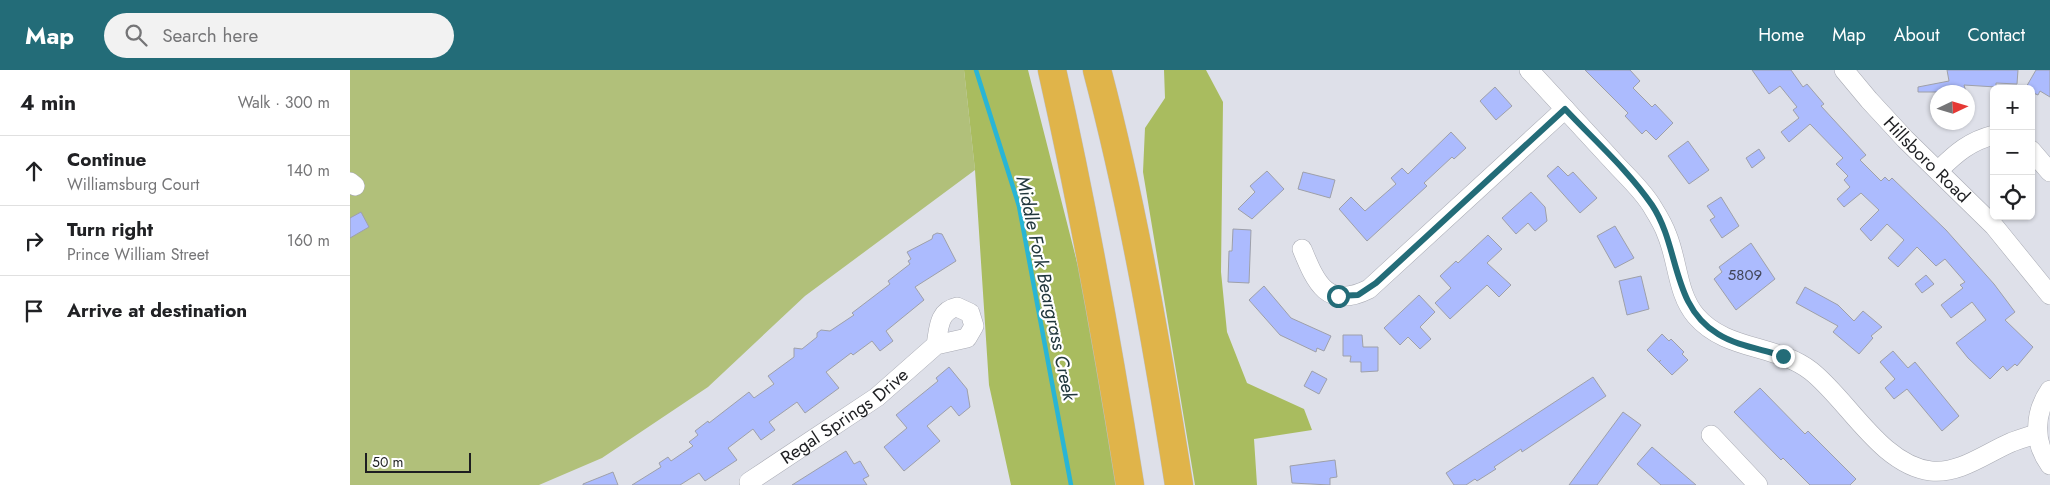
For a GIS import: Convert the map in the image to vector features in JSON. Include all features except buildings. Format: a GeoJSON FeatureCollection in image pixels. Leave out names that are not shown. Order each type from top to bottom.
{"type":"FeatureCollection","features":[{"type":"Feature","properties":{"kind":"highway"},"geometry":{"type":"LineString","coordinates":[[1052,70],[1074,167],[1115,388],[1130,485]]}},
{"type":"Feature","properties":{"kind":"highway"},"geometry":{"type":"LineString","coordinates":[[1097,70],[1108,114],[1157,352],[1179,485]]}},
{"type":"Feature","properties":{"kind":"street"},"geometry":{"type":"LineString","coordinates":[[1529,70],[1652,206],[1667,234],[1684,295],[1696,316],[1719,335],[1735,343],[1775,353],[1803,366],[1833,390],[1880,444],[1898,458],[1920,469],[1932,471],[1951,469],[2012,442],[2037,434]]}},
{"type":"Feature","properties":{"kind":"street","name":"Hillsboro Road"},"geometry":{"type":"LineString","coordinates":[[1844,70],[1875,106],[1994,226],[2050,295]]}},
{"type":"Feature","properties":{"kind":"street"},"geometry":{"type":"LineString","coordinates":[[1302,249],[1312,274],[1325,291],[1338,296],[1348,296],[1369,289],[1565,109]]}},
{"type":"Feature","properties":{"kind":"street"},"geometry":{"type":"LineString","coordinates":[[1939,170],[1956,152],[1976,140],[1990,137]]}},
{"type":"Feature","properties":{"kind":"street"},"geometry":{"type":"LineString","coordinates":[[2035,155],[2050,172]]}},
{"type":"Feature","properties":{"kind":"street","name":"Regal Springs Drive"},"geometry":{"type":"LineString","coordinates":[[747,484],[877,397],[936,345]]}},
{"type":"Feature","properties":{"kind":"street"},"geometry":{"type":"LineString","coordinates":[[2050,390],[2037,420],[2039,444],[2050,465]]}},
{"type":"Feature","properties":{"kind":"street"},"geometry":{"type":"LineString","coordinates":[[1711,435],[1758,485]]}},
{"type":"Feature","properties":{"kind":"green space"},"geometry":{"type":"Polygon","coordinates":[[[350,70],[964,70],[975,170],[805,296],[708,387],[602,458],[539,485],[350,485],[350,70]]]}},
{"type":"Feature","properties":{"kind":"green space"},"geometry":{"type":"Polygon","coordinates":[[[964,70],[1028,70],[1092,321],[1118,485],[1011,485],[989,385],[975,170],[964,70]]]}},
{"type":"Feature","properties":{"kind":"green space"},"geometry":{"type":"Polygon","coordinates":[[[1164,70],[1206,70],[1223,102],[1221,272],[1227,332],[1247,383],[1304,409],[1312,430],[1254,439],[1257,485],[1195,485],[1143,172],[1145,128],[1165,98],[1164,70]]]}},
{"type":"Feature","properties":{"kind":"waterway","name":"Middle Fork Beargrass Creek"},"geometry":{"type":"LineString","coordinates":[[976,70],[1019,206],[1071,485]]}},
{"type":"Feature","properties":{"kind":"route"},"geometry":{"type":"LineString","coordinates":[[1338,296],[1358,295],[1369,289],[1565,109],[1652,206],[1667,234],[1684,295],[1696,316],[1719,335],[1735,343],[1783,356]]}}]}
